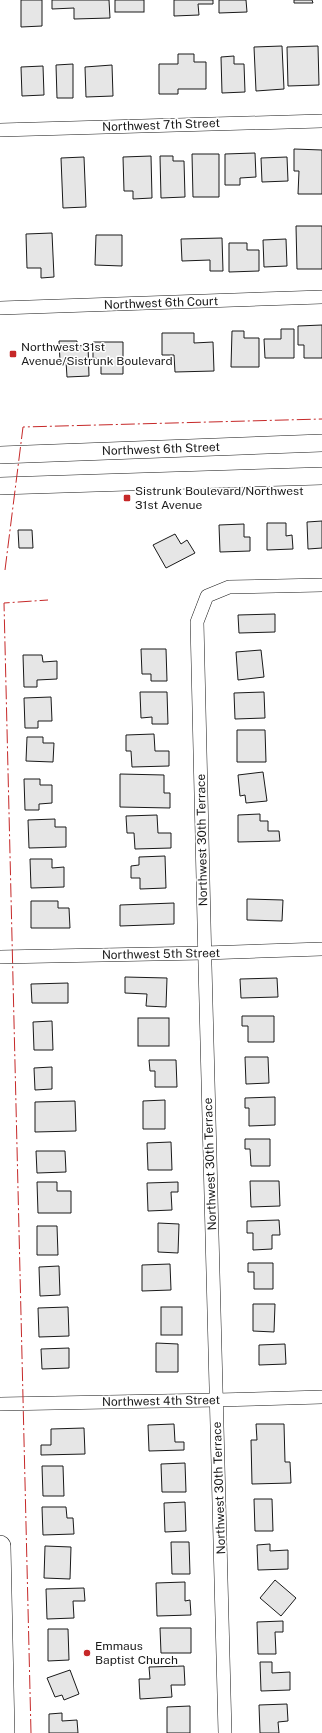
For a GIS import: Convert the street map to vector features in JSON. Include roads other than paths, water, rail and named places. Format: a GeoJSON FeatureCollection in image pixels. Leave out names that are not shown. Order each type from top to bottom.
{"type":"FeatureCollection","features":[{"type":"Feature","properties":{"kind":"main road"},"geometry":{"type":"LineString","coordinates":[[0,1546],[4,1733]]}},
{"type":"Feature","properties":{"kind":"street","name":"Northwest 7th Street"},"geometry":{"type":"LineString","coordinates":[[0,130],[322,121]]}},
{"type":"Feature","properties":{"kind":"street","name":"Northwest 6th Court"},"geometry":{"type":"LineString","coordinates":[[0,308],[322,298]]}},
{"type":"Feature","properties":{"kind":"street","name":"Northwest 6th Street"},"geometry":{"type":"LineString","coordinates":[[0,455],[322,443]]}},
{"type":"Feature","properties":{"kind":"street"},"geometry":{"type":"LineString","coordinates":[[0,486],[322,476]]}},
{"type":"Feature","properties":{"kind":"street","name":"Northwest 30th Terrace"},"geometry":{"type":"LineString","coordinates":[[226,1733],[204,953],[197,622],[208,596],[229,587],[322,585]]}},
{"type":"Feature","properties":{"kind":"street","name":"Northwest 5th Street"},"geometry":{"type":"LineString","coordinates":[[0,957],[322,949]]}},
{"type":"Feature","properties":{"kind":"street","name":"Northwest 4th Street"},"geometry":{"type":"LineString","coordinates":[[0,1404],[322,1397]]}},
{"type":"Feature","properties":{"kind":"place","name":"Northwest 31st Avenue/Sistrunk Boulevard"},"geometry":{"type":"Point","coordinates":[13,354]}},
{"type":"Feature","properties":{"kind":"place","name":"Sistrunk Boulevard/Northwest 31st Avenue"},"geometry":{"type":"Point","coordinates":[127,498]}},
{"type":"Feature","properties":{"kind":"place","name":"Emmaus Baptist Church"},"geometry":{"type":"Point","coordinates":[87,1653]}}]}
